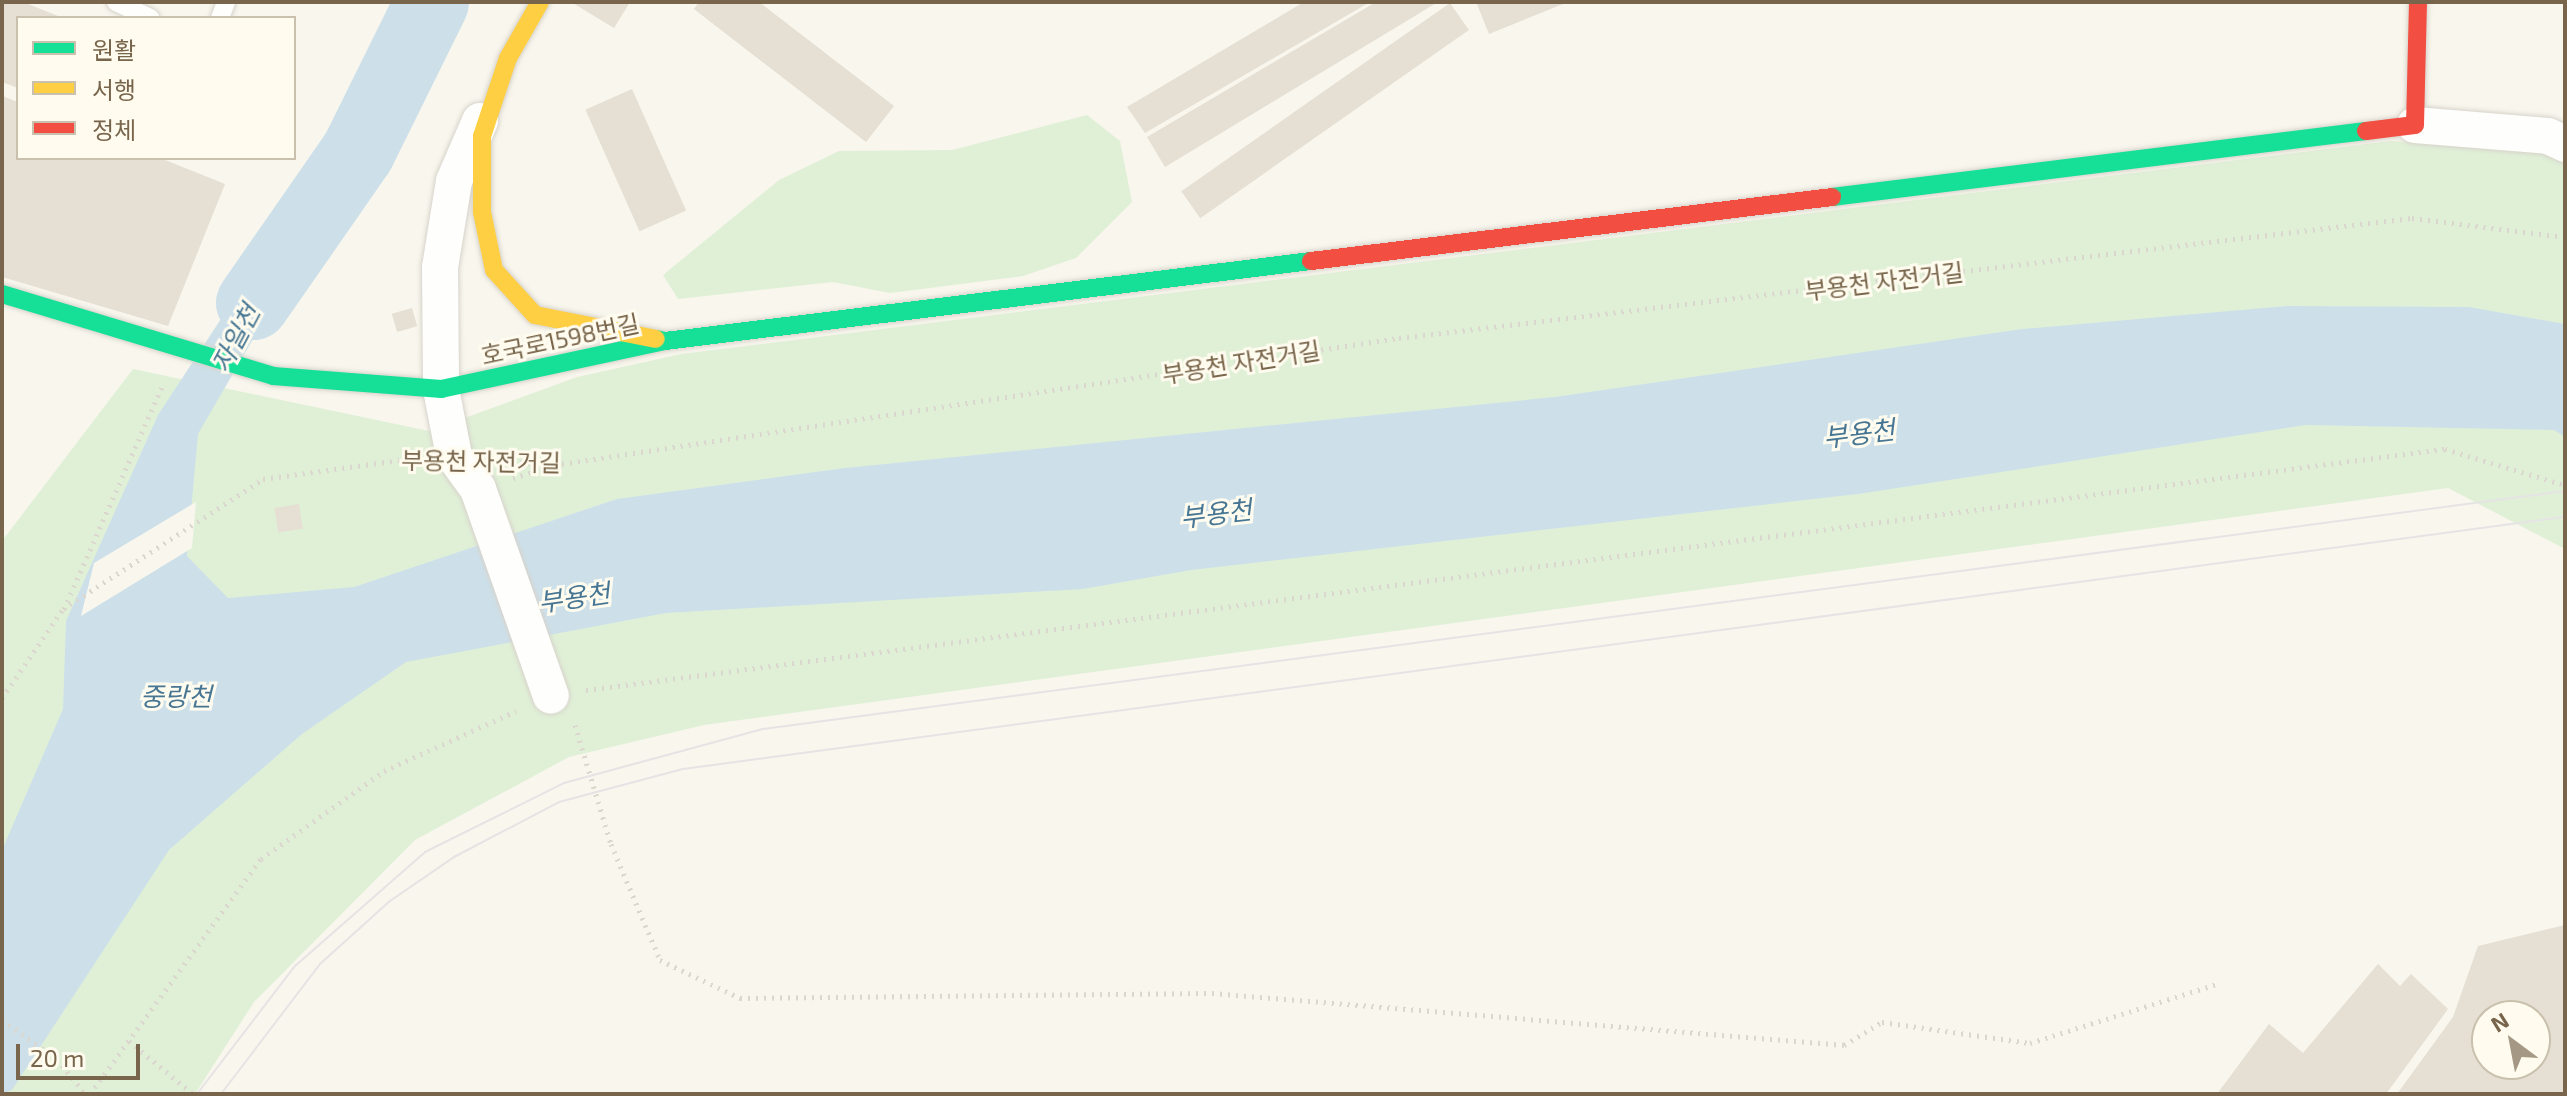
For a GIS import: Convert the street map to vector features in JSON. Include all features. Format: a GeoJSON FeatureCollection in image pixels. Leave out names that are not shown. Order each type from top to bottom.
{"type":"FeatureCollection","features":[{"type":"Feature","properties":{"kind":"street","name":"호국로1598번길"},"geometry":{"type":"LineString","coordinates":[[540,2],[508,58],[482,136],[482,212],[494,270],[535,315],[665,341]]}},
{"type":"Feature","properties":{"kind":"street"},"geometry":{"type":"LineString","coordinates":[[2415,125],[2418,2]]}},
{"type":"Feature","properties":{"kind":"street"},"geometry":{"type":"LineString","coordinates":[[508,58],[454,181],[440,267],[441,389],[454,456],[478,489],[558,695]]}},
{"type":"Feature","properties":{"kind":"street"},"geometry":{"type":"LineString","coordinates":[[665,341],[2415,125],[2548,136],[2565,144]]}},
{"type":"Feature","properties":{"kind":"street","name":"호국로1598번길"},"geometry":{"type":"LineString","coordinates":[[2,294],[273,376],[441,389],[665,341]]}},
{"type":"Feature","properties":{"kind":"lane"},"geometry":{"type":"LineString","coordinates":[[116,2],[147,16]]}},
{"type":"Feature","properties":{"kind":"path","name":"부용천 자전거길"},"geometry":{"type":"LineString","coordinates":[[2,698],[63,609],[263,479],[368,461],[454,456],[554,465],[1399,338],[2412,218],[2565,237]]}},
{"type":"Feature","properties":{"kind":"path"},"geometry":{"type":"LineString","coordinates":[[63,609],[180,350]]}},
{"type":"Feature","properties":{"kind":"path"},"geometry":{"type":"LineString","coordinates":[[2,1020],[57,1059],[88,1094],[261,859],[384,771],[558,695],[2445,449],[2565,485]]}},
{"type":"Feature","properties":{"kind":"path"},"geometry":{"type":"LineString","coordinates":[[558,695],[611,844],[660,960],[740,998],[1212,993],[1844,1045],[1882,1022],[2030,1043],[2220,983]]}},
{"type":"Feature","properties":{"kind":"path"},"geometry":{"type":"LineString","coordinates":[[129,1041],[193,1094]]}},
{"type":"Feature","properties":{"kind":"green space"},"geometry":{"type":"Polygon","coordinates":[[[1087,115],[1120,141],[1132,202],[1076,258],[1023,276],[890,293],[833,282],[678,299],[663,275],[779,180],[839,151],[952,150],[1087,115]]]}},
{"type":"Feature","properties":{"kind":"green space"},"geometry":{"type":"Polygon","coordinates":[[[2390,141],[2565,151],[2565,549],[2448,488],[704,725],[569,757],[415,840],[254,1002],[195,1094],[2,1094],[2,541],[133,369],[429,431],[577,377],[681,354],[2390,141]]]}},
{"type":"Feature","properties":{"kind":"water","name":"중랑천"},"geometry":{"type":"Polygon","coordinates":[[[293,209],[318,227],[198,434],[187,556],[228,598],[354,587],[617,499],[845,468],[1555,397],[2022,329],[2287,306],[2469,307],[2565,324],[2565,437],[2554,430],[2306,425],[1858,494],[1191,570],[1083,589],[666,613],[406,662],[302,734],[169,850],[12,1090],[2,1094],[2,850],[63,709],[66,621],[158,415],[293,209]]]}},
{"type":"Feature","properties":{"kind":"pier"},"geometry":{"type":"Polygon","coordinates":[[[196,502],[192,548],[81,616],[94,563],[196,502]]]}},
{"type":"Feature","properties":{"kind":"building"},"geometry":{"type":"Polygon","coordinates":[[[2,2],[23,2],[58,16],[16,16],[16,87],[2,82],[2,2]]]}},
{"type":"Feature","properties":{"kind":"building"},"geometry":{"type":"Polygon","coordinates":[[[571,2],[630,2],[614,28],[571,2]]]}},
{"type":"Feature","properties":{"kind":"building"},"geometry":{"type":"Polygon","coordinates":[[[699,2],[759,2],[894,106],[866,142],[694,9],[699,2]]]}},
{"type":"Feature","properties":{"kind":"building"},"geometry":{"type":"Polygon","coordinates":[[[1304,2],[1370,2],[1145,133],[1127,107],[1304,2]]]}},
{"type":"Feature","properties":{"kind":"building"},"geometry":{"type":"Polygon","coordinates":[[[1376,2],[1438,2],[1165,167],[1147,137],[1376,2]]]}},
{"type":"Feature","properties":{"kind":"building"},"geometry":{"type":"Polygon","coordinates":[[[1476,2],[1568,2],[1489,34],[1476,2]]]}},
{"type":"Feature","properties":{"kind":"building"},"geometry":{"type":"Polygon","coordinates":[[[1450,3],[1469,30],[1200,218],[1181,191],[1450,3]]]}},
{"type":"Feature","properties":{"kind":"building"},"geometry":{"type":"Polygon","coordinates":[[[632,89],[686,211],[640,231],[585,110],[632,89]]]}},
{"type":"Feature","properties":{"kind":"building"},"geometry":{"type":"Polygon","coordinates":[[[2,96],[16,101],[16,160],[165,160],[225,184],[168,326],[2,277],[2,96]]]}},
{"type":"Feature","properties":{"kind":"building"},"geometry":{"type":"Polygon","coordinates":[[[412,308],[417,326],[397,332],[392,314],[412,308]]]}},
{"type":"Feature","properties":{"kind":"building"},"geometry":{"type":"Polygon","coordinates":[[[299,504],[303,529],[278,533],[274,508],[299,504]]]}},
{"type":"Feature","properties":{"kind":"building"},"geometry":{"type":"Polygon","coordinates":[[[2565,925],[2565,1094],[2397,1094],[2453,1017],[2478,946],[2565,925]]]}},
{"type":"Feature","properties":{"kind":"building"},"geometry":{"type":"Polygon","coordinates":[[[2378,964],[2400,986],[2411,974],[2448,1009],[2386,1094],[2217,1094],[2269,1024],[2303,1053],[2378,964]]]}},
{"type":"Feature","properties":{"kind":"waterway","name":"자일천"},"geometry":{"type":"LineString","coordinates":[[253,303],[358,152],[432,2]]}},
{"type":"Feature","properties":{"kind":"tram line"},"geometry":{"type":"LineString","coordinates":[[197,1094],[295,966],[425,852],[564,783],[763,729],[2565,491]]}},
{"type":"Feature","properties":{"kind":"tram line"},"geometry":{"type":"LineString","coordinates":[[221,1094],[320,964],[390,901],[454,857],[559,802],[683,769],[2565,517]]}},
{"type":"Feature","properties":{"kind":"traffic: fast"},"geometry":{"type":"LineString","coordinates":[[1832,197],[2366,131]]}},
{"type":"Feature","properties":{"kind":"traffic: fast"},"geometry":{"type":"LineString","coordinates":[[665,341],[1311,261]]}},
{"type":"Feature","properties":{"kind":"traffic: fast"},"geometry":{"type":"LineString","coordinates":[[2,294],[273,376],[441,389],[665,341],[656,339]]}},
{"type":"Feature","properties":{"kind":"traffic: slow"},"geometry":{"type":"LineString","coordinates":[[540,2],[508,58],[482,136],[482,212],[494,270],[535,315],[656,339]]}},
{"type":"Feature","properties":{"kind":"traffic: jam"},"geometry":{"type":"LineString","coordinates":[[2366,131],[2415,125],[2418,2]]}},
{"type":"Feature","properties":{"kind":"traffic: jam"},"geometry":{"type":"LineString","coordinates":[[1311,261],[1832,197]]}},
{"type":"Feature","properties":{"kind":"water label","name":"부용천"},"geometry":{"type":"Point","coordinates":[1859,433]}},
{"type":"Feature","properties":{"kind":"water label","name":"부용천"},"geometry":{"type":"Point","coordinates":[1216,513]}},
{"type":"Feature","properties":{"kind":"water label","name":"부용천"},"geometry":{"type":"Point","coordinates":[574,597]}}]}
